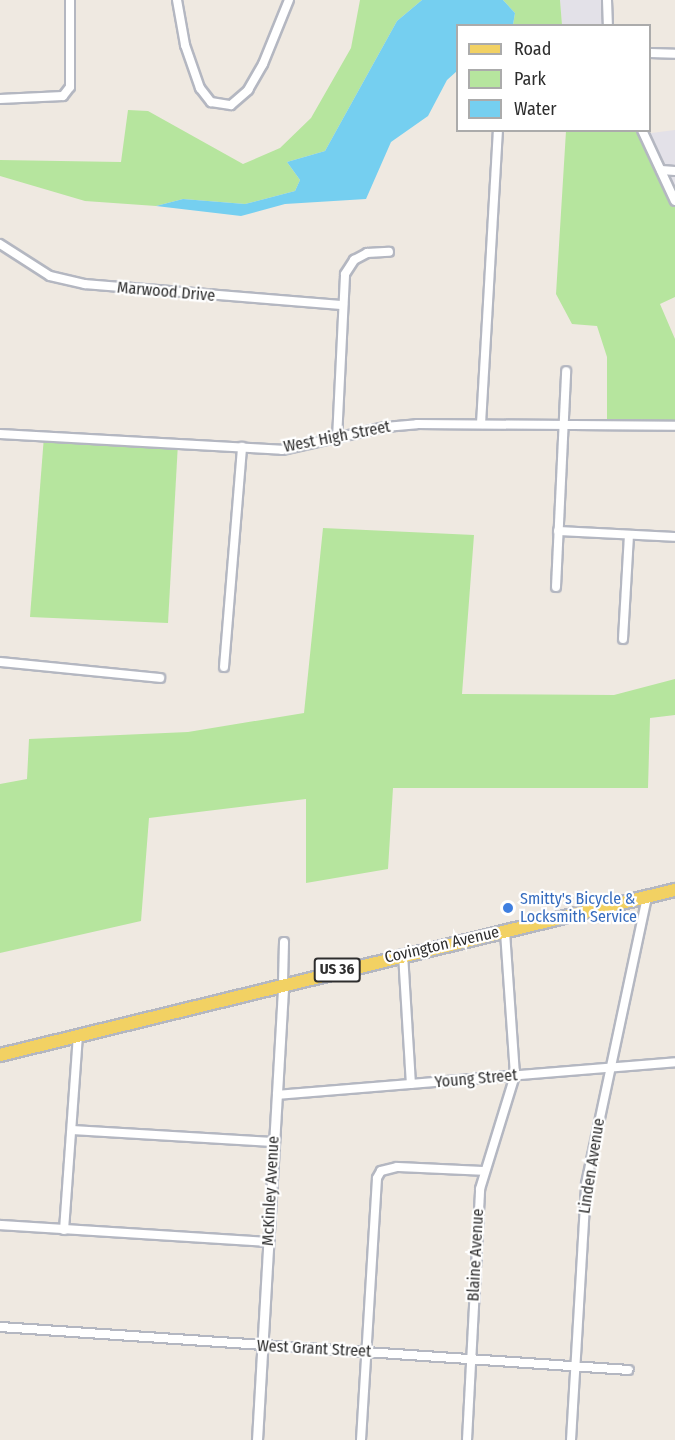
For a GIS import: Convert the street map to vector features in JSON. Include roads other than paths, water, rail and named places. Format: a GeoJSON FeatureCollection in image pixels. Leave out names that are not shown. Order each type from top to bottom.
{"type":"FeatureCollection","features":[{"type":"Feature","properties":{"kind":"main road","name":"Covington Avenue"},"geometry":{"type":"LineString","coordinates":[[0,1055],[283,983],[675,890]]}},
{"type":"Feature","properties":{"kind":"street"},"geometry":{"type":"LineString","coordinates":[[0,99],[63,96],[70,87],[70,0]]}},
{"type":"Feature","properties":{"kind":"street"},"geometry":{"type":"LineString","coordinates":[[177,0],[185,45],[200,88],[211,102],[231,105],[248,90],[263,64],[289,0]]}},
{"type":"Feature","properties":{"kind":"street"},"geometry":{"type":"LineString","coordinates":[[607,0],[608,24]]}},
{"type":"Feature","properties":{"kind":"street"},"geometry":{"type":"LineString","coordinates":[[651,53],[675,54]]}},
{"type":"Feature","properties":{"kind":"street"},"geometry":{"type":"LineString","coordinates":[[482,424],[498,132]]}},
{"type":"Feature","properties":{"kind":"street"},"geometry":{"type":"LineString","coordinates":[[643,132],[675,201]]}},
{"type":"Feature","properties":{"kind":"street"},"geometry":{"type":"LineString","coordinates":[[661,170],[675,171]]}},
{"type":"Feature","properties":{"kind":"street","name":"Marwood Drive"},"geometry":{"type":"LineString","coordinates":[[0,244],[50,276],[85,285],[343,305]]}},
{"type":"Feature","properties":{"kind":"street"},"geometry":{"type":"LineString","coordinates":[[337,439],[345,274],[354,260],[367,253],[389,252]]}},
{"type":"Feature","properties":{"kind":"street"},"geometry":{"type":"LineString","coordinates":[[556,587],[566,425],[566,371]]}},
{"type":"Feature","properties":{"kind":"street","name":"West High Street"},"geometry":{"type":"LineString","coordinates":[[0,434],[282,450],[385,427],[482,424],[675,426]]}},
{"type":"Feature","properties":{"kind":"street"},"geometry":{"type":"LineString","coordinates":[[224,667],[242,447]]}},
{"type":"Feature","properties":{"kind":"street"},"geometry":{"type":"LineString","coordinates":[[558,531],[675,537]]}},
{"type":"Feature","properties":{"kind":"street"},"geometry":{"type":"LineString","coordinates":[[623,639],[629,535]]}},
{"type":"Feature","properties":{"kind":"street"},"geometry":{"type":"LineString","coordinates":[[0,662],[160,678]]}},
{"type":"Feature","properties":{"kind":"street","name":"Linden Avenue"},"geometry":{"type":"LineString","coordinates":[[571,1440],[586,1184],[647,896]]}},
{"type":"Feature","properties":{"kind":"street"},"geometry":{"type":"LineString","coordinates":[[505,931],[515,1076]]}},
{"type":"Feature","properties":{"kind":"street","name":"McKinley Avenue"},"geometry":{"type":"LineString","coordinates":[[257,1440],[284,942]]}},
{"type":"Feature","properties":{"kind":"street"},"geometry":{"type":"LineString","coordinates":[[403,954],[411,1084]]}},
{"type":"Feature","properties":{"kind":"street"},"geometry":{"type":"LineString","coordinates":[[64,1230],[78,1035]]}},
{"type":"Feature","properties":{"kind":"street","name":"Young Street"},"geometry":{"type":"LineString","coordinates":[[277,1095],[675,1062]]}},
{"type":"Feature","properties":{"kind":"street","name":"Blaine Avenue"},"geometry":{"type":"LineString","coordinates":[[467,1440],[480,1189],[515,1076]]}},
{"type":"Feature","properties":{"kind":"street"},"geometry":{"type":"LineString","coordinates":[[72,1130],[273,1142]]}},
{"type":"Feature","properties":{"kind":"street"},"geometry":{"type":"LineString","coordinates":[[361,1440],[376,1187],[381,1171],[397,1167],[484,1171]]}},
{"type":"Feature","properties":{"kind":"street"},"geometry":{"type":"LineString","coordinates":[[0,1226],[268,1242]]}},
{"type":"Feature","properties":{"kind":"street","name":"West Grant Street"},"geometry":{"type":"LineString","coordinates":[[0,1327],[262,1347],[629,1370]]}},
{"type":"Feature","properties":{"kind":"water"},"geometry":{"type":"Polygon","coordinates":[[[422,0],[503,0],[515,13],[513,24],[456,24],[456,72],[447,80],[428,116],[391,142],[366,199],[285,204],[241,216],[156,206],[183,199],[245,204],[295,191],[300,180],[287,162],[325,151],[397,21],[422,0]]]}},
{"type":"Feature","properties":{"kind":"place","name":"Smitty's Bicycle & Locksmith Service"},"geometry":{"type":"Point","coordinates":[508,908]}}]}
